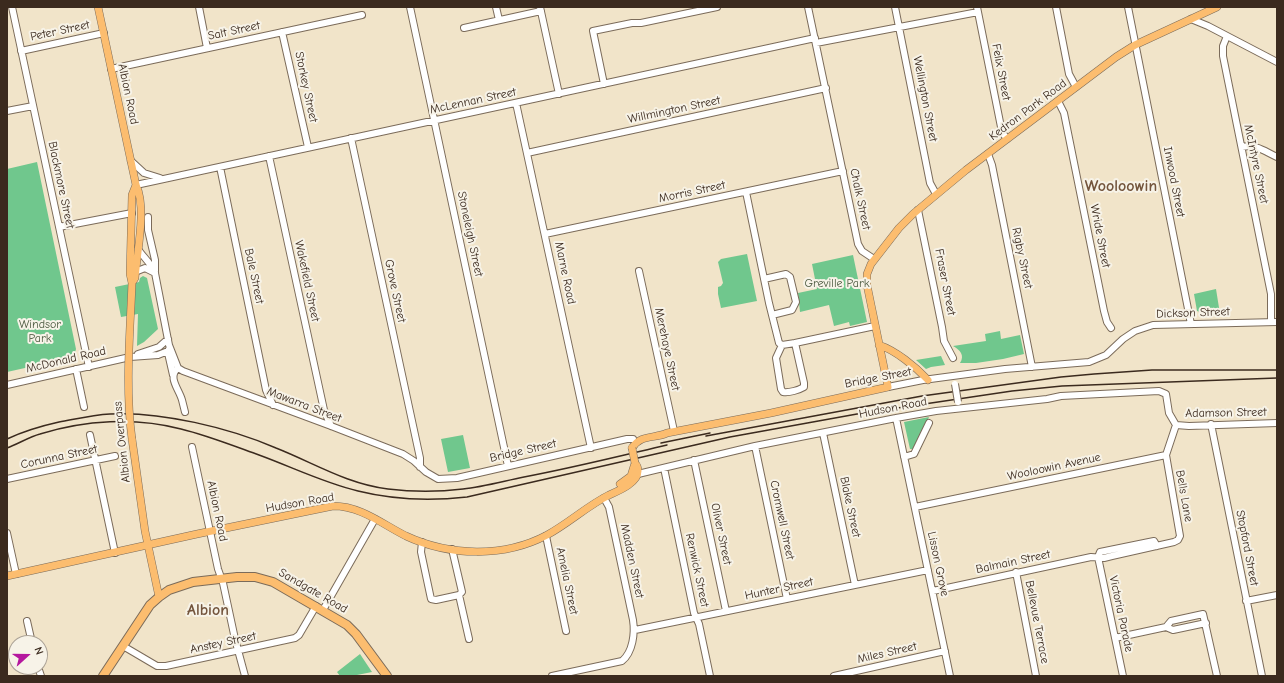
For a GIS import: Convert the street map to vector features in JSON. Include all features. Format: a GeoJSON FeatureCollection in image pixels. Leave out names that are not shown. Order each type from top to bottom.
{"type":"FeatureCollection","features":[{"type":"Feature","properties":{"kind":"highway","name":"Sandgate Road"},"geometry":{"type":"LineString","coordinates":[[103,676],[150,605],[159,597],[171,589],[186,583],[221,578],[251,576],[264,578],[277,584],[342,622],[350,628],[387,676]]}},
{"type":"Feature","properties":{"kind":"main road","name":"Albion Road"},"geometry":{"type":"LineString","coordinates":[[98,7],[136,185]]}},
{"type":"Feature","properties":{"kind":"main road","name":"Kedron Park Road"},"geometry":{"type":"LineString","coordinates":[[874,259],[899,228],[936,194],[1116,57],[1135,45],[1217,7]]}},
{"type":"Feature","properties":{"kind":"main road","name":"Albion Overpass"},"geometry":{"type":"LineString","coordinates":[[136,185],[133,193],[130,274],[132,283],[128,386],[129,417],[141,505],[159,597]]}},
{"type":"Feature","properties":{"kind":"main road","name":"Albion Overpass"},"geometry":{"type":"LineString","coordinates":[[132,283],[134,279],[138,249],[141,206],[140,194],[136,185]]}},
{"type":"Feature","properties":{"kind":"main road"},"geometry":{"type":"LineString","coordinates":[[874,259],[868,271],[866,280],[888,387]]}},
{"type":"Feature","properties":{"kind":"main road"},"geometry":{"type":"LineString","coordinates":[[879,345],[888,348],[919,371],[928,380]]}},
{"type":"Feature","properties":{"kind":"main road","name":"Bridge Street"},"geometry":{"type":"LineString","coordinates":[[632,439],[639,435],[670,432],[771,413],[888,387]]}},
{"type":"Feature","properties":{"kind":"main road","name":"Bridge Street"},"geometry":{"type":"LineString","coordinates":[[632,448],[636,442],[640,440],[660,436],[670,432]]}},
{"type":"Feature","properties":{"kind":"main road"},"geometry":{"type":"LineString","coordinates":[[632,439],[631,443],[638,470],[636,473]]}},
{"type":"Feature","properties":{"kind":"main road","name":"Hudson Road"},"geometry":{"type":"LineString","coordinates":[[7,576],[333,506],[350,507],[422,542],[452,549],[486,552],[501,550],[523,545],[546,536],[604,498],[630,484],[634,480],[636,473]]}},
{"type":"Feature","properties":{"kind":"street","name":"Blackmore Street"},"geometry":{"type":"LineString","coordinates":[[12,7],[89,367]]}},
{"type":"Feature","properties":{"kind":"street"},"geometry":{"type":"LineString","coordinates":[[199,7],[207,48]]}},
{"type":"Feature","properties":{"kind":"street","name":"Stoneleigh Street"},"geometry":{"type":"LineString","coordinates":[[410,7],[508,466]]}},
{"type":"Feature","properties":{"kind":"street"},"geometry":{"type":"LineString","coordinates":[[496,7],[498,20]]}},
{"type":"Feature","properties":{"kind":"street"},"geometry":{"type":"LineString","coordinates":[[604,84],[592,31],[632,23],[641,24],[717,7]]}},
{"type":"Feature","properties":{"kind":"street","name":"Chalk Street"},"geometry":{"type":"LineString","coordinates":[[808,7],[859,247],[862,251],[874,259]]}},
{"type":"Feature","properties":{"kind":"street","name":"Wellington Street"},"geometry":{"type":"LineString","coordinates":[[895,7],[930,183],[936,194]]}},
{"type":"Feature","properties":{"kind":"street"},"geometry":{"type":"LineString","coordinates":[[1056,7],[1069,74],[1076,87]]}},
{"type":"Feature","properties":{"kind":"street","name":"Inwood Street"},"geometry":{"type":"LineString","coordinates":[[1128,7],[1192,324]]}},
{"type":"Feature","properties":{"kind":"street"},"geometry":{"type":"LineString","coordinates":[[464,28],[540,9],[559,94]]}},
{"type":"Feature","properties":{"kind":"street","name":"McLennan Street"},"geometry":{"type":"LineString","coordinates":[[136,185],[604,84],[816,41],[899,28],[978,9]]}},
{"type":"Feature","properties":{"kind":"street","name":"Felix Street"},"geometry":{"type":"LineString","coordinates":[[978,9],[1002,130],[1007,139]]}},
{"type":"Feature","properties":{"kind":"street","name":"Salt Street"},"geometry":{"type":"LineString","coordinates":[[111,69],[362,15]]}},
{"type":"Feature","properties":{"kind":"street"},"geometry":{"type":"LineString","coordinates":[[1191,19],[1206,25],[1277,62]]}},
{"type":"Feature","properties":{"kind":"street","name":"Storkey Street"},"geometry":{"type":"LineString","coordinates":[[282,32],[308,148]]}},
{"type":"Feature","properties":{"kind":"street","name":"Peter Street"},"geometry":{"type":"LineString","coordinates":[[21,51],[104,33]]}},
{"type":"Feature","properties":{"kind":"street","name":"McIntyre Street"},"geometry":{"type":"LineString","coordinates":[[1227,36],[1223,46],[1223,56],[1271,294],[1274,322]]}},
{"type":"Feature","properties":{"kind":"street","name":"Willmington Street"},"geometry":{"type":"LineString","coordinates":[[527,153],[826,88]]}},
{"type":"Feature","properties":{"kind":"street","name":"Wride Street"},"geometry":{"type":"LineString","coordinates":[[1058,101],[1064,113],[1104,312],[1107,322],[1111,328]]}},
{"type":"Feature","properties":{"kind":"street","name":"Marne Road"},"geometry":{"type":"LineString","coordinates":[[516,103],[591,448]]}},
{"type":"Feature","properties":{"kind":"street"},"geometry":{"type":"LineString","coordinates":[[7,111],[33,106]]}},
{"type":"Feature","properties":{"kind":"street","name":"Grove Street"},"geometry":{"type":"LineString","coordinates":[[351,138],[418,448],[420,467]]}},
{"type":"Feature","properties":{"kind":"street"},"geometry":{"type":"LineString","coordinates":[[1242,147],[1256,147],[1277,157]]}},
{"type":"Feature","properties":{"kind":"street","name":"Rigby Street"},"geometry":{"type":"LineString","coordinates":[[988,154],[992,165],[1032,368]]}},
{"type":"Feature","properties":{"kind":"street","name":"Wakefield Street"},"geometry":{"type":"LineString","coordinates":[[269,156],[324,410],[331,426]]}},
{"type":"Feature","properties":{"kind":"street"},"geometry":{"type":"LineString","coordinates":[[131,161],[144,173],[163,178]]}},
{"type":"Feature","properties":{"kind":"street","name":"Bale Street"},"geometry":{"type":"LineString","coordinates":[[220,167],[266,390],[273,405]]}},
{"type":"Feature","properties":{"kind":"street","name":"Morris Street"},"geometry":{"type":"LineString","coordinates":[[545,234],[843,171]]}},
{"type":"Feature","properties":{"kind":"street"},"geometry":{"type":"LineString","coordinates":[[746,192],[772,315],[778,339],[782,345]]}},
{"type":"Feature","properties":{"kind":"street","name":"Fraser Street"},"geometry":{"type":"LineString","coordinates":[[918,210],[944,341],[953,358]]}},
{"type":"Feature","properties":{"kind":"street"},"geometry":{"type":"LineString","coordinates":[[59,227],[132,213]]}},
{"type":"Feature","properties":{"kind":"street"},"geometry":{"type":"LineString","coordinates":[[148,217],[148,230],[155,260],[155,273],[169,345],[173,375],[176,388],[182,398],[185,412]]}},
{"type":"Feature","properties":{"kind":"street"},"geometry":{"type":"LineString","coordinates":[[138,249],[143,257],[151,264],[155,273]]}},
{"type":"Feature","properties":{"kind":"street"},"geometry":{"type":"LineString","coordinates":[[135,272],[145,268],[155,273]]}},
{"type":"Feature","properties":{"kind":"street","name":"Merehaye Street"},"geometry":{"type":"LineString","coordinates":[[639,271],[670,432]]}},
{"type":"Feature","properties":{"kind":"street"},"geometry":{"type":"LineString","coordinates":[[764,279],[786,274],[790,276],[796,302],[792,310],[772,315]]}},
{"type":"Feature","properties":{"kind":"street","name":"Dickson Street"},"geometry":{"type":"LineString","coordinates":[[1096,360],[1110,352],[1129,334],[1141,328],[1157,324],[1274,322]]}},
{"type":"Feature","properties":{"kind":"street"},"geometry":{"type":"LineString","coordinates":[[782,345],[875,326]]}},
{"type":"Feature","properties":{"kind":"street"},"geometry":{"type":"LineString","coordinates":[[782,345],[776,358],[781,389],[783,392],[786,392],[804,387],[795,343]]}},
{"type":"Feature","properties":{"kind":"street"},"geometry":{"type":"LineString","coordinates":[[169,345],[173,351],[178,368],[174,371],[173,375]]}},
{"type":"Feature","properties":{"kind":"street","name":"McDonald Road"},"geometry":{"type":"LineString","coordinates":[[130,357],[158,355],[169,345]]}},
{"type":"Feature","properties":{"kind":"street","name":"McDonald Road"},"geometry":{"type":"LineString","coordinates":[[7,385],[130,357],[169,345]]}},
{"type":"Feature","properties":{"kind":"street","name":"Bridge Street"},"geometry":{"type":"LineString","coordinates":[[888,387],[1005,369],[1083,363],[1096,360]]}},
{"type":"Feature","properties":{"kind":"street","name":"Mawarra Street"},"geometry":{"type":"LineString","coordinates":[[178,368],[408,457],[420,467]]}},
{"type":"Feature","properties":{"kind":"street"},"geometry":{"type":"LineString","coordinates":[[76,369],[84,407]]}},
{"type":"Feature","properties":{"kind":"street"},"geometry":{"type":"LineString","coordinates":[[954,377],[958,406]]}},
{"type":"Feature","properties":{"kind":"street"},"geometry":{"type":"LineString","coordinates":[[262,400],[266,390]]}},
{"type":"Feature","properties":{"kind":"street","name":"Hudson Road"},"geometry":{"type":"LineString","coordinates":[[636,473],[664,468],[755,446],[958,406],[1047,399],[1061,396],[1159,391],[1166,394],[1169,413],[1176,425]]}},
{"type":"Feature","properties":{"kind":"street"},"geometry":{"type":"LineString","coordinates":[[314,420],[321,416],[324,410]]}},
{"type":"Feature","properties":{"kind":"street","name":"Lisson Grove"},"geometry":{"type":"LineString","coordinates":[[896,418],[950,676]]}},
{"type":"Feature","properties":{"kind":"street"},"geometry":{"type":"LineString","coordinates":[[904,457],[914,454],[930,423]]}},
{"type":"Feature","properties":{"kind":"street","name":"Adamson Street"},"geometry":{"type":"LineString","coordinates":[[1176,425],[1189,426],[1211,424],[1277,423]]}},
{"type":"Feature","properties":{"kind":"street","name":"Stopford Street"},"geometry":{"type":"LineString","coordinates":[[1211,424],[1262,676]]}},
{"type":"Feature","properties":{"kind":"street"},"geometry":{"type":"LineString","coordinates":[[1166,455],[1176,425]]}},
{"type":"Feature","properties":{"kind":"street","name":"Blake Street"},"geometry":{"type":"LineString","coordinates":[[823,433],[855,585]]}},
{"type":"Feature","properties":{"kind":"street"},"geometry":{"type":"LineString","coordinates":[[90,435],[115,552]]}},
{"type":"Feature","properties":{"kind":"street","name":"Bridge Street"},"geometry":{"type":"LineString","coordinates":[[420,467],[438,479],[445,479],[632,439]]}},
{"type":"Feature","properties":{"kind":"street","name":"Cromwell Street"},"geometry":{"type":"LineString","coordinates":[[755,446],[787,599]]}},
{"type":"Feature","properties":{"kind":"street","name":"Albion Road"},"geometry":{"type":"LineString","coordinates":[[192,447],[218,571],[224,585],[245,676]]}},
{"type":"Feature","properties":{"kind":"street"},"geometry":{"type":"LineString","coordinates":[[408,457],[418,448]]}},
{"type":"Feature","properties":{"kind":"street","name":"Wooloowin Avenue"},"geometry":{"type":"LineString","coordinates":[[915,507],[1166,455]]}},
{"type":"Feature","properties":{"kind":"street","name":"Bells Lane"},"geometry":{"type":"LineString","coordinates":[[1166,455],[1181,541]]}},
{"type":"Feature","properties":{"kind":"street","name":"Corunna Street"},"geometry":{"type":"LineString","coordinates":[[7,479],[115,456]]}},
{"type":"Feature","properties":{"kind":"street","name":"Oliver Street"},"geometry":{"type":"LineString","coordinates":[[694,460],[726,611]]}},
{"type":"Feature","properties":{"kind":"street","name":"Renwick Street"},"geometry":{"type":"LineString","coordinates":[[664,468],[694,613],[710,676]]}},
{"type":"Feature","properties":{"kind":"street","name":"Madden Street"},"geometry":{"type":"LineString","coordinates":[[604,498],[610,509],[635,630]]}},
{"type":"Feature","properties":{"kind":"street","name":"Anstey Street"},"geometry":{"type":"LineString","coordinates":[[123,646],[159,667],[297,637],[320,608],[375,519]]}},
{"type":"Feature","properties":{"kind":"street"},"geometry":{"type":"LineString","coordinates":[[7,533],[16,574]]}},
{"type":"Feature","properties":{"kind":"street","name":"Amelia Street"},"geometry":{"type":"LineString","coordinates":[[546,536],[566,631]]}},
{"type":"Feature","properties":{"kind":"street","name":"Balmain Street"},"geometry":{"type":"LineString","coordinates":[[933,591],[1090,557],[1112,556],[1181,541]]}},
{"type":"Feature","properties":{"kind":"street"},"geometry":{"type":"LineString","coordinates":[[422,542],[421,550],[431,599],[436,600],[459,595]]}},
{"type":"Feature","properties":{"kind":"street"},"geometry":{"type":"LineString","coordinates":[[452,549],[462,592],[459,595],[469,639]]}},
{"type":"Feature","properties":{"kind":"street","name":"Victoria Parade"},"geometry":{"type":"LineString","coordinates":[[1098,557],[1123,676]]}},
{"type":"Feature","properties":{"kind":"street","name":"Hunter Street"},"geometry":{"type":"LineString","coordinates":[[635,630],[928,570]]}},
{"type":"Feature","properties":{"kind":"street","name":"Bellevue Terrace"},"geometry":{"type":"LineString","coordinates":[[1016,572],[1036,676]]}},
{"type":"Feature","properties":{"kind":"street"},"geometry":{"type":"LineString","coordinates":[[1246,601],[1277,595]]}},
{"type":"Feature","properties":{"kind":"street"},"geometry":{"type":"LineString","coordinates":[[1115,638],[1166,627],[1171,621],[1204,614],[1217,676]]}},
{"type":"Feature","properties":{"kind":"street"},"geometry":{"type":"LineString","coordinates":[[27,621],[30,635]]}},
{"type":"Feature","properties":{"kind":"street"},"geometry":{"type":"LineString","coordinates":[[1166,627],[1172,630],[1206,623]]}},
{"type":"Feature","properties":{"kind":"street"},"geometry":{"type":"LineString","coordinates":[[552,676],[622,661],[628,656],[635,630]]}},
{"type":"Feature","properties":{"kind":"street","name":"Miles Street"},"geometry":{"type":"LineString","coordinates":[[834,676],[945,651]]}},
{"type":"Feature","properties":{"kind":"green space","name":"Windsor Park"},"geometry":{"type":"Polygon","coordinates":[[[37,162],[76,349],[74,357],[7,372],[7,169],[37,162]]]}},
{"type":"Feature","properties":{"kind":"green space"},"geometry":{"type":"Polygon","coordinates":[[[747,254],[757,301],[721,308],[718,287],[723,283],[718,262],[721,259],[747,254]]]}},
{"type":"Feature","properties":{"kind":"green space","name":"Greville Park"},"geometry":{"type":"Polygon","coordinates":[[[853,255],[867,322],[850,326],[849,322],[834,326],[829,305],[800,312],[798,293],[817,289],[812,264],[853,255]]]}},
{"type":"Feature","properties":{"kind":"green space"},"geometry":{"type":"Polygon","coordinates":[[[143,276],[147,278],[158,329],[144,342],[137,346],[138,314],[121,317],[115,287],[139,282],[140,278],[143,276]]]}},
{"type":"Feature","properties":{"kind":"green space"},"geometry":{"type":"Polygon","coordinates":[[[1216,289],[1220,314],[1210,315],[1197,311],[1194,294],[1216,289]]]}},
{"type":"Feature","properties":{"kind":"green space"},"geometry":{"type":"Polygon","coordinates":[[[1000,331],[1001,339],[1020,335],[1024,354],[976,363],[960,363],[962,355],[958,349],[953,346],[986,341],[985,334],[1000,331]]]}},
{"type":"Feature","properties":{"kind":"green space"},"geometry":{"type":"Polygon","coordinates":[[[941,356],[945,365],[926,369],[916,360],[941,356]]]}},
{"type":"Feature","properties":{"kind":"green space"},"geometry":{"type":"Polygon","coordinates":[[[929,417],[913,449],[910,449],[904,422],[929,417]]]}},
{"type":"Feature","properties":{"kind":"green space"},"geometry":{"type":"Polygon","coordinates":[[[463,435],[470,468],[448,472],[441,439],[463,435]]]}},
{"type":"Feature","properties":{"kind":"green space"},"geometry":{"type":"Polygon","coordinates":[[[360,654],[372,672],[352,676],[340,676],[337,672],[360,654]]]}},
{"type":"Feature","properties":{"kind":"railway"},"geometry":{"type":"LineString","coordinates":[[706,436],[922,396],[1061,377],[1152,370],[1277,370]]}},
{"type":"Feature","properties":{"kind":"railway"},"geometry":{"type":"LineString","coordinates":[[7,448],[36,435],[57,429],[92,423],[128,422],[164,425],[210,437],[345,488],[399,498],[453,498],[467,497],[730,437],[857,414],[1012,391],[1062,386],[1277,378]]}},
{"type":"Feature","properties":{"kind":"railway"},"geometry":{"type":"LineString","coordinates":[[7,439],[46,425],[90,416],[110,414],[151,415],[194,422],[238,434],[276,448],[359,483],[407,491],[454,490],[471,488],[578,466],[667,445]]}},
{"type":"Feature","properties":{"kind":"railway"},"geometry":{"type":"LineString","coordinates":[[661,443],[710,433]]}},
{"type":"Feature","properties":{"kind":"district","name":"Wooloowin"},"geometry":{"type":"Point","coordinates":[1121,186]}},
{"type":"Feature","properties":{"kind":"district","name":"Albion"},"geometry":{"type":"Point","coordinates":[208,610]}}]}
